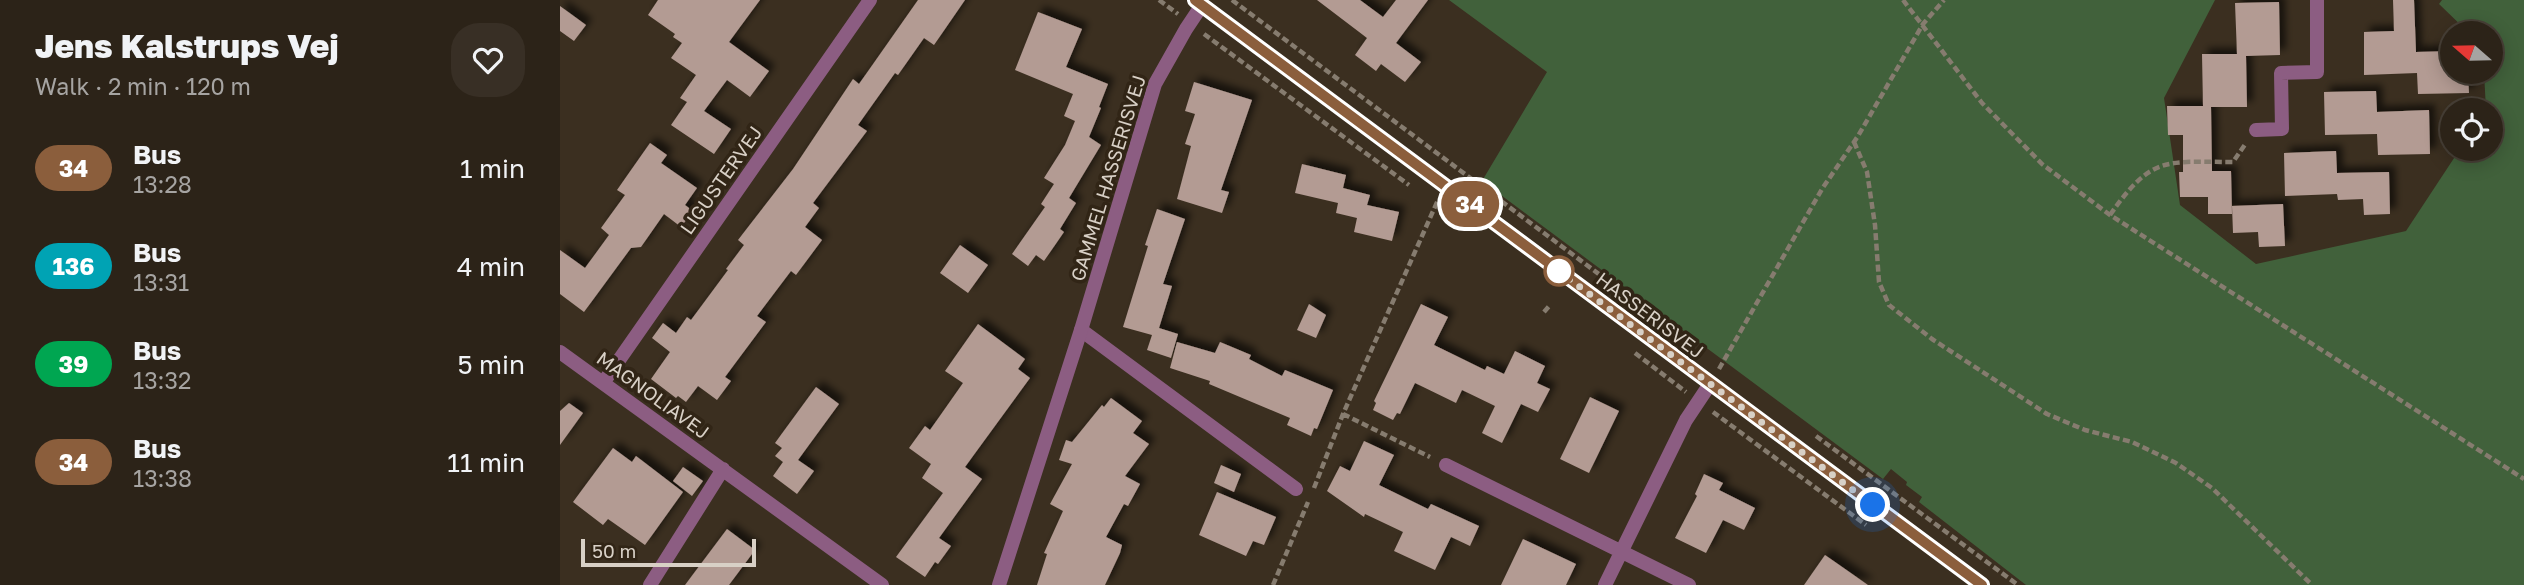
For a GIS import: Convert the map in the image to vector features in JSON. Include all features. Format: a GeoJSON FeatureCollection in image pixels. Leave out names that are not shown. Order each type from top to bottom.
{"type":"FeatureCollection","features":[{"type":"Feature","properties":{"kind":"street","name":"LIGUSTERVEJ"},"geometry":{"type":"LineString","coordinates":[[603,383],[870,0]]}},
{"type":"Feature","properties":{"kind":"street"},"geometry":{"type":"LineString","coordinates":[[2256,130],[2283,129],[2281,73],[2317,72],[2317,0]]}},
{"type":"Feature","properties":{"kind":"street","name":"GAMMEL HASSERISVEJ"},"geometry":{"type":"LineString","coordinates":[[999,585],[1081,330],[1155,84],[1190,23],[1198,3]]}},
{"type":"Feature","properties":{"kind":"street","name":"HASSERISVEJ"},"geometry":{"type":"LineString","coordinates":[[1198,3],[1982,585]]}},
{"type":"Feature","properties":{"kind":"street"},"geometry":{"type":"LineString","coordinates":[[1081,330],[1296,489]]}},
{"type":"Feature","properties":{"kind":"street","name":"MAGNOLIAVEJ"},"geometry":{"type":"LineString","coordinates":[[560,352],[882,585]]}},
{"type":"Feature","properties":{"kind":"street"},"geometry":{"type":"LineString","coordinates":[[1605,585],[1686,420],[1710,384]]}},
{"type":"Feature","properties":{"kind":"street"},"geometry":{"type":"LineString","coordinates":[[1446,465],[1689,585]]}},
{"type":"Feature","properties":{"kind":"street"},"geometry":{"type":"LineString","coordinates":[[650,585],[723,470]]}},
{"type":"Feature","properties":{"kind":"path"},"geometry":{"type":"LineString","coordinates":[[1159,0],[1413,188]]}},
{"type":"Feature","properties":{"kind":"path"},"geometry":{"type":"LineString","coordinates":[[1232,0],[1666,324]]}},
{"type":"Feature","properties":{"kind":"path"},"geometry":{"type":"LineString","coordinates":[[1903,0],[1982,103],[2042,164],[2110,215],[2524,479]]}},
{"type":"Feature","properties":{"kind":"path"},"geometry":{"type":"LineString","coordinates":[[1711,358],[1722,366],[1822,190],[1854,142],[1923,24],[1944,0]]}},
{"type":"Feature","properties":{"kind":"path"},"geometry":{"type":"LineString","coordinates":[[2110,215],[2134,184],[2158,165],[2174,162],[2233,162],[2256,130]]}},
{"type":"Feature","properties":{"kind":"path"},"geometry":{"type":"LineString","coordinates":[[1854,142],[1867,172],[1875,225],[1879,282],[1889,305],[1943,346],[2047,414],[2085,430],[2132,442],[2176,463],[2212,488],[2312,585]]}},
{"type":"Feature","properties":{"kind":"path"},"geometry":{"type":"LineString","coordinates":[[1314,489],[1343,414],[1435,204],[1446,212]]}},
{"type":"Feature","properties":{"kind":"path"},"geometry":{"type":"LineString","coordinates":[[1544,312],[1550,304]]}},
{"type":"Feature","properties":{"kind":"path"},"geometry":{"type":"LineString","coordinates":[[1628,348],[1872,529]]}},
{"type":"Feature","properties":{"kind":"path"},"geometry":{"type":"LineString","coordinates":[[1343,414],[1446,465]]}},
{"type":"Feature","properties":{"kind":"path"},"geometry":{"type":"LineString","coordinates":[[1810,431],[2018,585]]}},
{"type":"Feature","properties":{"kind":"path"},"geometry":{"type":"LineString","coordinates":[[1273,585],[1309,502]]}},
{"type":"Feature","properties":{"kind":"green space"},"geometry":{"type":"Polygon","coordinates":[[[1449,0],[2215,0],[2164,98],[2180,205],[2256,264],[2406,231],[2452,161],[2503,161],[2503,98],[2485,98],[2485,84],[2503,84],[2503,21],[2457,21],[2439,4],[2442,0],[2524,0],[2524,585],[2026,585],[1919,502],[1922,497],[1891,469],[1883,479],[1482,181],[1547,72],[1449,0]]]}},
{"type":"Feature","properties":{"kind":"building"},"geometry":{"type":"Polygon","coordinates":[[[658,0],[760,0],[729,42],[769,71],[750,97],[727,80],[704,111],[731,129],[714,154],[671,125],[687,102],[680,98],[696,75],[671,58],[682,43],[673,37],[675,34],[648,15],[658,0]]]}},
{"type":"Feature","properties":{"kind":"building"},"geometry":{"type":"Polygon","coordinates":[[[918,0],[965,0],[934,45],[924,38],[858,125],[867,131],[813,203],[819,208],[805,227],[822,240],[796,275],[791,271],[757,316],[766,322],[725,377],[731,381],[717,400],[698,386],[686,402],[678,396],[676,398],[651,379],[670,352],[652,338],[663,323],[676,333],[687,317],[691,320],[744,245],[738,240],[793,169],[853,79],[859,84],[918,0]]]}},
{"type":"Feature","properties":{"kind":"building"},"geometry":{"type":"Polygon","coordinates":[[[1317,0],[1360,0],[1383,17],[1396,0],[1428,0],[1396,43],[1421,62],[1405,82],[1381,64],[1376,71],[1355,55],[1367,38],[1317,0]]]}},
{"type":"Feature","properties":{"kind":"building"},"geometry":{"type":"Polygon","coordinates":[[[2393,0],[2414,0],[2416,52],[2440,51],[2440,84],[2469,84],[2469,93],[2418,94],[2417,73],[2364,75],[2364,32],[2394,31],[2393,0]]]}},
{"type":"Feature","properties":{"kind":"building"},"geometry":{"type":"Polygon","coordinates":[[[2279,2],[2280,55],[2246,56],[2247,107],[2211,107],[2212,171],[2231,171],[2232,214],[2208,214],[2208,197],[2180,197],[2179,172],[2183,172],[2183,135],[2168,135],[2167,106],[2203,106],[2202,54],[2237,54],[2235,3],[2279,2]]]}},
{"type":"Feature","properties":{"kind":"building"},"geometry":{"type":"Polygon","coordinates":[[[560,6],[586,25],[574,41],[560,31],[560,6]]]}},
{"type":"Feature","properties":{"kind":"building"},"geometry":{"type":"Polygon","coordinates":[[[1038,12],[1082,29],[1066,67],[1108,84],[1089,137],[1101,145],[1069,198],[1076,203],[1060,229],[1064,232],[1044,261],[1036,255],[1028,266],[1012,254],[1045,207],[1041,204],[1054,184],[1044,178],[1065,145],[1075,121],[1064,116],[1073,94],[1015,70],[1038,12]]]}},
{"type":"Feature","properties":{"kind":"building"},"geometry":{"type":"Polygon","coordinates":[[[1194,82],[1252,100],[1221,190],[1229,192],[1222,213],[1177,199],[1191,146],[1185,144],[1195,114],[1185,111],[1194,82]]]}},
{"type":"Feature","properties":{"kind":"building"},"geometry":{"type":"Polygon","coordinates":[[[2376,91],[2377,112],[2429,110],[2430,154],[2378,155],[2377,134],[2325,135],[2324,92],[2376,91]]]}},
{"type":"Feature","properties":{"kind":"building"},"geometry":{"type":"Polygon","coordinates":[[[650,143],[667,155],[661,163],[697,188],[685,205],[693,211],[681,227],[664,214],[641,247],[631,248],[584,312],[560,294],[560,250],[585,268],[609,235],[601,228],[625,195],[617,190],[650,143]]]}},
{"type":"Feature","properties":{"kind":"building"},"geometry":{"type":"Polygon","coordinates":[[[2336,151],[2337,173],[2389,172],[2390,214],[2364,215],[2363,199],[2338,200],[2337,194],[2285,196],[2284,153],[2336,151]]]}},
{"type":"Feature","properties":{"kind":"building"},"geometry":{"type":"Polygon","coordinates":[[[1302,164],[1346,175],[1343,188],[1370,195],[1367,205],[1399,212],[1392,241],[1354,232],[1357,218],[1336,213],[1338,203],[1295,193],[1302,164]]]}},
{"type":"Feature","properties":{"kind":"building"},"geometry":{"type":"Polygon","coordinates":[[[2283,204],[2285,246],[2259,247],[2258,232],[2233,233],[2232,206],[2283,204]]]}},
{"type":"Feature","properties":{"kind":"building"},"geometry":{"type":"Polygon","coordinates":[[[1157,209],[1185,219],[1163,284],[1172,286],[1159,328],[1178,334],[1171,358],[1147,350],[1152,335],[1123,327],[1157,209]]]}},
{"type":"Feature","properties":{"kind":"building"},"geometry":{"type":"Polygon","coordinates":[[[960,245],[988,265],[968,293],[940,273],[960,245]]]}},
{"type":"Feature","properties":{"kind":"building"},"geometry":{"type":"Polygon","coordinates":[[[1309,304],[1326,315],[1316,338],[1297,330],[1309,304]]]}},
{"type":"Feature","properties":{"kind":"building"},"geometry":{"type":"Polygon","coordinates":[[[1421,304],[1448,317],[1434,345],[1485,370],[1487,366],[1504,374],[1515,351],[1545,366],[1537,383],[1550,389],[1538,412],[1521,404],[1502,443],[1482,433],[1495,406],[1462,390],[1456,403],[1415,383],[1400,414],[1397,413],[1393,420],[1373,410],[1376,403],[1374,401],[1421,304]]]}},
{"type":"Feature","properties":{"kind":"building"},"geometry":{"type":"Polygon","coordinates":[[[978,324],[1025,359],[1018,369],[1030,378],[965,467],[982,479],[939,538],[951,546],[925,577],[896,557],[943,493],[922,478],[931,464],[909,448],[925,426],[930,430],[963,383],[945,371],[978,324]]]}},
{"type":"Feature","properties":{"kind":"building"},"geometry":{"type":"Polygon","coordinates":[[[1177,342],[1215,353],[1220,342],[1251,355],[1249,359],[1282,376],[1285,370],[1333,390],[1317,429],[1314,428],[1311,436],[1287,425],[1290,418],[1209,384],[1210,381],[1170,368],[1177,342]]]}},
{"type":"Feature","properties":{"kind":"building"},"geometry":{"type":"Polygon","coordinates":[[[816,387],[839,404],[798,460],[814,471],[797,494],[773,476],[783,462],[775,456],[782,448],[775,443],[816,387]]]}},
{"type":"Feature","properties":{"kind":"building"},"geometry":{"type":"Polygon","coordinates":[[[1590,397],[1619,411],[1589,473],[1560,459],[1590,397]]]}},
{"type":"Feature","properties":{"kind":"building"},"geometry":{"type":"Polygon","coordinates":[[[1111,398],[1142,421],[1133,433],[1149,444],[1125,476],[1140,484],[1128,506],[1124,504],[1106,537],[1122,545],[1120,553],[1105,585],[1037,585],[1047,554],[1044,553],[1063,511],[1050,504],[1072,464],[1059,460],[1066,440],[1072,442],[1111,398]]]}},
{"type":"Feature","properties":{"kind":"building"},"geometry":{"type":"Polygon","coordinates":[[[569,403],[583,413],[560,445],[560,411],[569,403]]]}},
{"type":"Feature","properties":{"kind":"building"},"geometry":{"type":"Polygon","coordinates":[[[1364,441],[1394,455],[1379,485],[1428,509],[1431,504],[1479,526],[1470,546],[1451,537],[1435,570],[1394,551],[1403,532],[1365,514],[1364,517],[1327,491],[1340,466],[1350,471],[1364,441]]]}},
{"type":"Feature","properties":{"kind":"building"},"geometry":{"type":"Polygon","coordinates":[[[613,448],[632,462],[636,456],[683,492],[645,545],[608,519],[603,525],[573,502],[613,448]]]}},
{"type":"Feature","properties":{"kind":"building"},"geometry":{"type":"Polygon","coordinates":[[[1221,465],[1241,474],[1234,492],[1214,483],[1221,465]]]}},
{"type":"Feature","properties":{"kind":"building"},"geometry":{"type":"Polygon","coordinates":[[[683,467],[703,481],[692,496],[673,481],[683,467]]]}},
{"type":"Feature","properties":{"kind":"building"},"geometry":{"type":"Polygon","coordinates":[[[1704,474],[1723,483],[1719,490],[1755,508],[1744,530],[1723,520],[1706,553],[1675,538],[1697,496],[1695,494],[1704,474]]]}},
{"type":"Feature","properties":{"kind":"building"},"geometry":{"type":"Polygon","coordinates":[[[1217,492],[1276,517],[1264,545],[1253,541],[1246,556],[1199,535],[1217,492]]]}},
{"type":"Feature","properties":{"kind":"building"},"geometry":{"type":"Polygon","coordinates":[[[727,529],[755,550],[729,585],[685,585],[727,529]]]}},
{"type":"Feature","properties":{"kind":"building"},"geometry":{"type":"Polygon","coordinates":[[[1523,539],[1576,564],[1566,585],[1501,585],[1523,539]]]}},
{"type":"Feature","properties":{"kind":"building"},"geometry":{"type":"Polygon","coordinates":[[[1825,555],[1868,585],[1804,585],[1825,555]]]}},
{"type":"Feature","properties":{"kind":"bus line","name":"34"},"geometry":{"type":"LineString","coordinates":[[1195,0],[1982,585]]}},
{"type":"Feature","properties":{"kind":"route"},"geometry":{"type":"LineString","coordinates":[[1559,271],[1549,264],[1873,505]]}}]}
